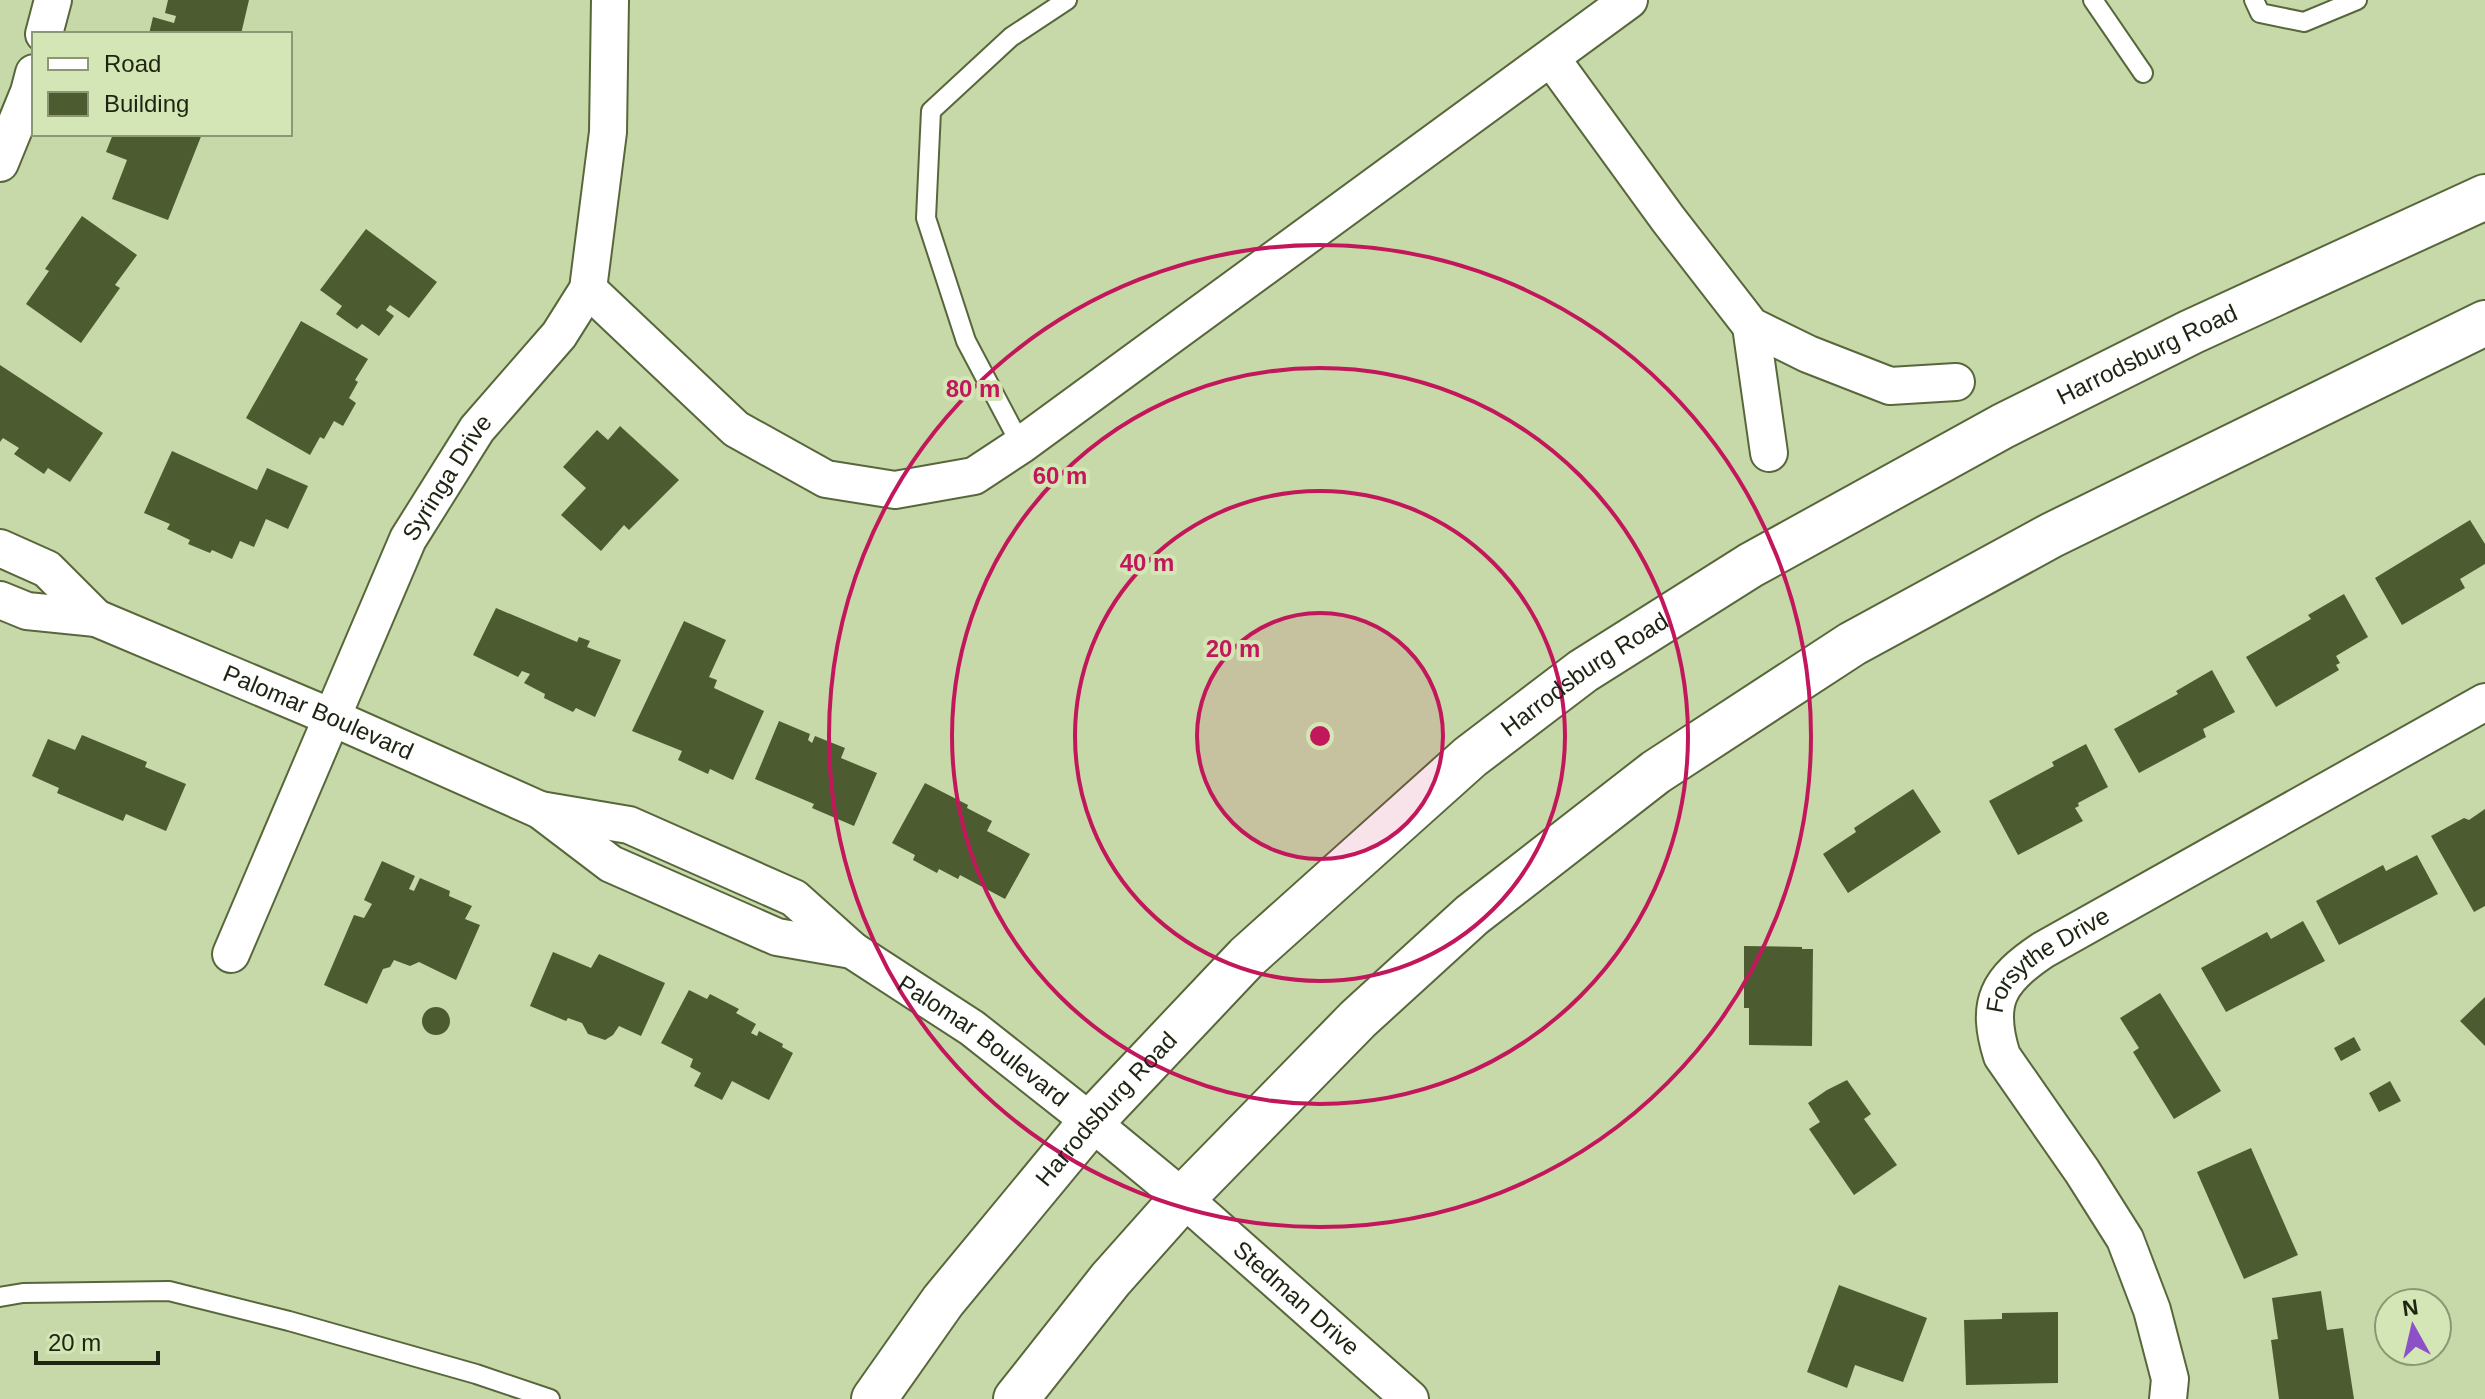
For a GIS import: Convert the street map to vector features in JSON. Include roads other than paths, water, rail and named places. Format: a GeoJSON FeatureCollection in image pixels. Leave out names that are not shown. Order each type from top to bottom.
{"type":"FeatureCollection","features":[{"type":"Feature","properties":{"kind":"main road","name":"Harrodsburg Road"},"geometry":{"type":"LineString","coordinates":[[874,1399],[943,1301],[1091,1122],[1247,957],[1470,757],[1583,671],[1751,565],[2003,426],[2191,332],[2485,197]]}},
{"type":"Feature","properties":{"kind":"main road"},"geometry":{"type":"LineString","coordinates":[[1016,1399],[1110,1280],[1183,1198],[1358,1019],[1461,926],[1656,772],[1852,644],[2025,550],[2485,323]]}},
{"type":"Feature","properties":{"kind":"street"},"geometry":{"type":"LineString","coordinates":[[45,32],[53,0]]}},
{"type":"Feature","properties":{"kind":"street","name":"Syringa Drive"},"geometry":{"type":"LineString","coordinates":[[231,954],[408,539],[477,429],[559,335],[588,289],[608,132],[610,0]]}},
{"type":"Feature","properties":{"kind":"street"},"geometry":{"type":"LineString","coordinates":[[588,289],[736,429],[826,479],[895,490],[974,476],[1021,445],[1629,0]]}},
{"type":"Feature","properties":{"kind":"street"},"geometry":{"type":"LineString","coordinates":[[1551,58],[1668,219],[1751,326],[1808,354],[1890,386],[1956,382]]}},
{"type":"Feature","properties":{"kind":"street"},"geometry":{"type":"LineString","coordinates":[[0,163],[32,81]]}},
{"type":"Feature","properties":{"kind":"street"},"geometry":{"type":"LineString","coordinates":[[1751,326],[1769,453]]}},
{"type":"Feature","properties":{"kind":"street","name":"Palomar Boulevard"},"geometry":{"type":"LineString","coordinates":[[0,548],[47,569],[96,618]]}},
{"type":"Feature","properties":{"kind":"street","name":"Palomar Boulevard"},"geometry":{"type":"LineString","coordinates":[[0,600],[27,611],[96,618],[331,717],[540,810],[629,825],[794,898],[852,950],[972,1028],[1183,1198]]}},
{"type":"Feature","properties":{"kind":"street","name":"Forsythe Drive"},"geometry":{"type":"LineString","coordinates":[[2168,1399],[2170,1379],[2152,1310],[2125,1239],[2002,1056],[1995,1036],[1994,1019],[1999,991],[2017,967],[2043,950],[2485,702]]}},
{"type":"Feature","properties":{"kind":"street","name":"Stedman Drive"},"geometry":{"type":"LineString","coordinates":[[1183,1198],[1410,1399]]}},
{"type":"Feature","properties":{"kind":"lane"},"geometry":{"type":"LineString","coordinates":[[1021,445],[966,341],[926,218],[931,111],[1011,37],[1067,0]]}},
{"type":"Feature","properties":{"kind":"lane"},"geometry":{"type":"LineString","coordinates":[[2093,0],[2143,73]]}},
{"type":"Feature","properties":{"kind":"lane"},"geometry":{"type":"LineString","coordinates":[[2254,0],[2260,13],[2304,22],[2357,0]]}},
{"type":"Feature","properties":{"kind":"lane"},"geometry":{"type":"LineString","coordinates":[[0,1297],[23,1293],[169,1291],[289,1321],[550,1399]]}}]}
